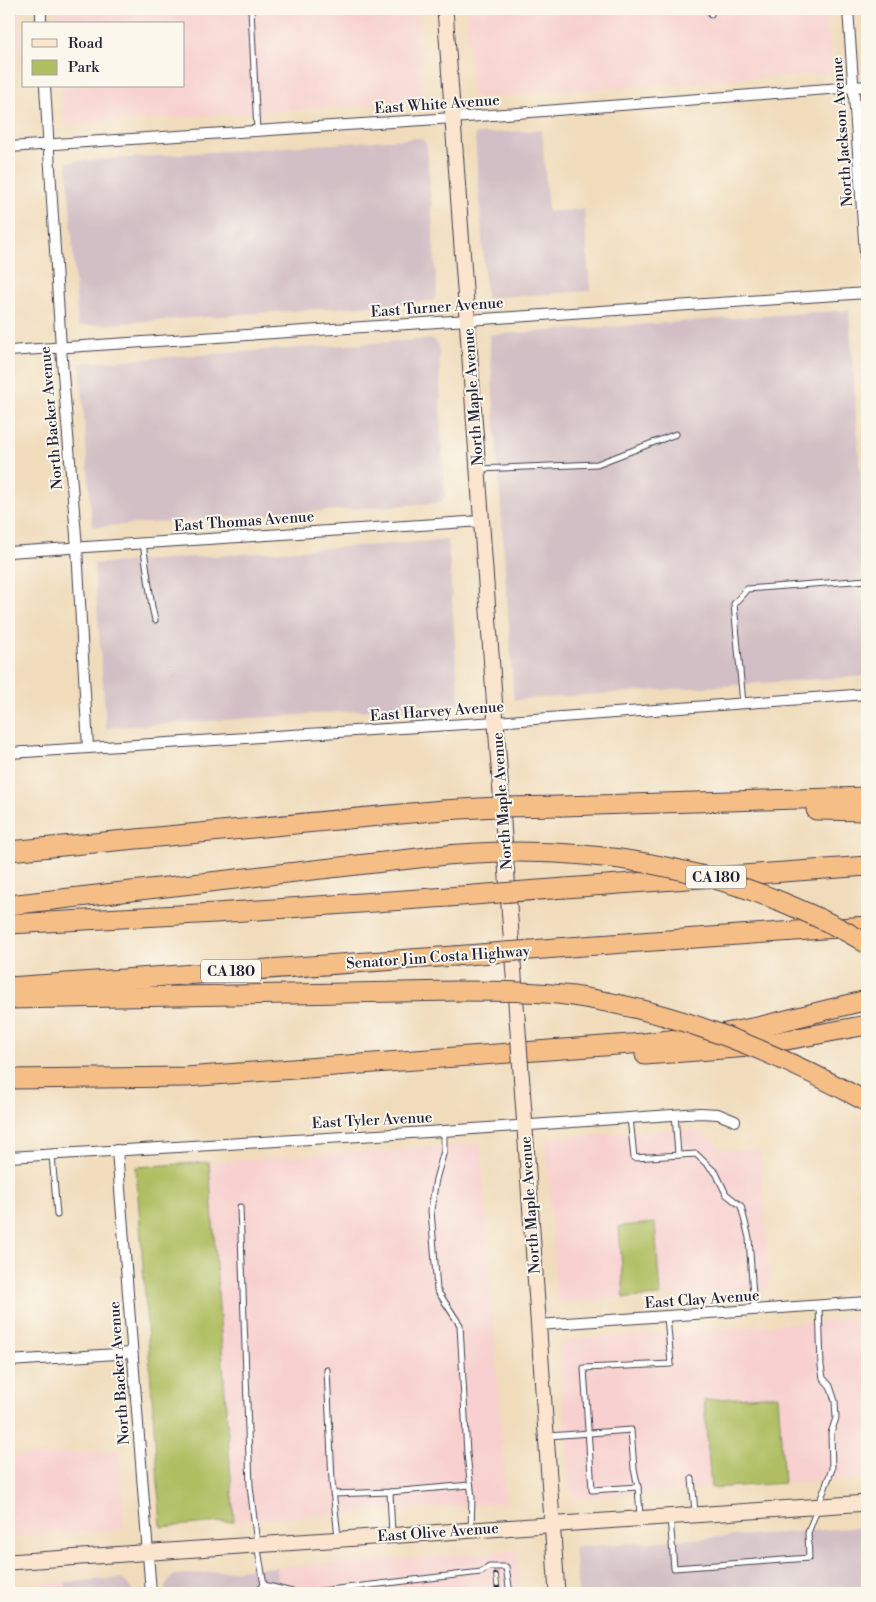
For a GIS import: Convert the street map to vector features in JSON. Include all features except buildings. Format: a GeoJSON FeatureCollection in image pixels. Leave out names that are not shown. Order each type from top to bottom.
{"type":"FeatureCollection","features":[{"type":"Feature","properties":{"kind":"highway"},"geometry":{"type":"LineString","coordinates":[[9,851],[443,810],[867,797]]}},
{"type":"Feature","properties":{"kind":"highway"},"geometry":{"type":"LineString","coordinates":[[562,806],[867,811]]}},
{"type":"Feature","properties":{"kind":"highway"},"geometry":{"type":"LineString","coordinates":[[9,905],[427,856],[470,852],[550,852],[620,858],[719,880],[764,895],[812,915],[867,944]]}},
{"type":"Feature","properties":{"kind":"highway","name":"CA 180"},"geometry":{"type":"LineString","coordinates":[[9,924],[216,913],[867,866]]}},
{"type":"Feature","properties":{"kind":"highway","name":"Senator Jim Costa Highway"},"geometry":{"type":"LineString","coordinates":[[9,987],[867,926]]}},
{"type":"Feature","properties":{"kind":"highway"},"geometry":{"type":"LineString","coordinates":[[9,999],[456,991],[551,994],[594,1000],[640,1010],[730,1037],[803,1068],[867,1102]]}},
{"type":"Feature","properties":{"kind":"highway"},"geometry":{"type":"LineString","coordinates":[[9,1079],[186,1077],[644,1043],[720,1034],[816,1014],[867,1000]]}},
{"type":"Feature","properties":{"kind":"highway"},"geometry":{"type":"LineString","coordinates":[[471,1057],[687,1053],[749,1047],[867,1025]]}},
{"type":"Feature","properties":{"kind":"street"},"geometry":{"type":"LineString","coordinates":[[41,9],[42,22]]}},
{"type":"Feature","properties":{"kind":"street","name":"North Maple Avenue"},"geometry":{"type":"LineString","coordinates":[[446,9],[557,1593]]}},
{"type":"Feature","properties":{"kind":"street","name":"North Jackson Avenue"},"geometry":{"type":"LineString","coordinates":[[848,9],[867,282]]}},
{"type":"Feature","properties":{"kind":"street","name":"East White Avenue"},"geometry":{"type":"LineString","coordinates":[[9,147],[453,118],[867,86]]}},
{"type":"Feature","properties":{"kind":"street","name":"North Backer Avenue"},"geometry":{"type":"LineString","coordinates":[[45,88],[61,348],[77,548],[88,748]]}},
{"type":"Feature","properties":{"kind":"street","name":"East Turner Avenue"},"geometry":{"type":"LineString","coordinates":[[9,351],[867,292]]}},
{"type":"Feature","properties":{"kind":"street","name":"East Thomas Avenue"},"geometry":{"type":"LineString","coordinates":[[9,552],[482,520]]}},
{"type":"Feature","properties":{"kind":"street","name":"East Harvey Avenue"},"geometry":{"type":"LineString","coordinates":[[9,753],[496,722],[867,694]]}},
{"type":"Feature","properties":{"kind":"street","name":"East Tyler Avenue"},"geometry":{"type":"LineString","coordinates":[[9,1157],[444,1131],[675,1114],[718,1114],[735,1121]]}},
{"type":"Feature","properties":{"kind":"street","name":"North Backer Avenue"},"geometry":{"type":"LineString","coordinates":[[117,1150],[151,1593]]}},
{"type":"Feature","properties":{"kind":"street","name":"East Clay Avenue"},"geometry":{"type":"LineString","coordinates":[[538,1325],[867,1302]]}},
{"type":"Feature","properties":{"kind":"street"},"geometry":{"type":"LineString","coordinates":[[9,1362],[132,1353]]}},
{"type":"Feature","properties":{"kind":"street","name":"East Olive Avenue"},"geometry":{"type":"LineString","coordinates":[[9,1562],[867,1503]]}},
{"type":"Feature","properties":{"kind":"lane"},"geometry":{"type":"LineString","coordinates":[[251,9],[257,131]]}},
{"type":"Feature","properties":{"kind":"lane"},"geometry":{"type":"LineString","coordinates":[[478,469],[597,464],[676,434]]}},
{"type":"Feature","properties":{"kind":"lane"},"geometry":{"type":"LineString","coordinates":[[143,543],[155,620]]}},
{"type":"Feature","properties":{"kind":"lane"},"geometry":{"type":"LineString","coordinates":[[743,704],[734,604],[747,589],[867,580]]}},
{"type":"Feature","properties":{"kind":"lane"},"geometry":{"type":"LineString","coordinates":[[675,1114],[678,1155]]}},
{"type":"Feature","properties":{"kind":"lane"},"geometry":{"type":"LineString","coordinates":[[630,1117],[634,1158],[696,1154],[716,1173],[726,1194],[741,1206],[748,1238],[754,1310]]}},
{"type":"Feature","properties":{"kind":"lane"},"geometry":{"type":"LineString","coordinates":[[444,1131],[444,1152],[436,1179],[431,1210],[437,1290],[460,1325],[471,1530]]}},
{"type":"Feature","properties":{"kind":"lane"},"geometry":{"type":"LineString","coordinates":[[52,1154],[57,1216]]}},
{"type":"Feature","properties":{"kind":"lane"},"geometry":{"type":"LineString","coordinates":[[240,1207],[250,1486],[264,1584]]}},
{"type":"Feature","properties":{"kind":"lane"},"geometry":{"type":"LineString","coordinates":[[670,1517],[674,1568],[809,1558],[808,1532],[832,1469],[832,1433],[836,1418],[835,1401],[830,1386],[823,1378],[821,1366],[819,1306]]}},
{"type":"Feature","properties":{"kind":"lane"},"geometry":{"type":"LineString","coordinates":[[638,1487],[592,1490],[584,1368],[671,1364],[666,1316]]}},
{"type":"Feature","properties":{"kind":"lane"},"geometry":{"type":"LineString","coordinates":[[327,1370],[333,1494],[338,1539]]}},
{"type":"Feature","properties":{"kind":"lane"},"geometry":{"type":"LineString","coordinates":[[546,1436],[631,1430],[640,1519]]}},
{"type":"Feature","properties":{"kind":"lane"},"geometry":{"type":"LineString","coordinates":[[692,1479],[696,1515]]}},
{"type":"Feature","properties":{"kind":"lane"},"geometry":{"type":"LineString","coordinates":[[333,1494],[390,1492],[470,1485]]}},
{"type":"Feature","properties":{"kind":"lane"},"geometry":{"type":"LineString","coordinates":[[390,1492],[392,1535]]}},
{"type":"Feature","properties":{"kind":"lane"},"geometry":{"type":"LineString","coordinates":[[304,1593],[481,1572],[489,1567],[506,1567],[510,1593]]}},
{"type":"Feature","properties":{"kind":"lane"},"geometry":{"type":"LineString","coordinates":[[256,1593],[264,1584]]}},
{"type":"Feature","properties":{"kind":"lane"},"geometry":{"type":"LineString","coordinates":[[264,1584],[296,1593]]}},
{"type":"Feature","properties":{"kind":"shaded area"},"geometry":{"type":"Polygon","coordinates":[[[9,9],[20,9],[22,52],[9,53],[9,9]]]}},
{"type":"Feature","properties":{"kind":"shaded area"},"geometry":{"type":"Polygon","coordinates":[[[56,9],[417,9],[424,101],[64,125],[61,88],[185,88],[185,22],[57,22],[56,9]]]}},
{"type":"Feature","properties":{"kind":"shaded area"},"geometry":{"type":"Polygon","coordinates":[[[466,9],[827,9],[832,73],[481,97],[474,95],[472,89],[466,9]]]}},
{"type":"Feature","properties":{"kind":"shaded area"},"geometry":{"type":"Polygon","coordinates":[[[542,130],[548,212],[584,209],[590,291],[486,298],[475,134],[542,130]]]}},
{"type":"Feature","properties":{"kind":"shaded area"},"geometry":{"type":"Polygon","coordinates":[[[418,138],[423,140],[427,146],[437,293],[432,301],[78,326],[67,162],[418,138]]]}},
{"type":"Feature","properties":{"kind":"shaded area"},"geometry":{"type":"Polygon","coordinates":[[[849,310],[867,575],[867,676],[514,700],[489,335],[849,310]]]}},
{"type":"Feature","properties":{"kind":"shaded area"},"geometry":{"type":"Polygon","coordinates":[[[432,339],[439,345],[445,497],[439,503],[92,527],[80,363],[432,339]]]}},
{"type":"Feature","properties":{"kind":"shaded area"},"geometry":{"type":"Polygon","coordinates":[[[448,540],[459,704],[106,728],[94,564],[448,540]]]}},
{"type":"Feature","properties":{"kind":"shaded area"},"geometry":{"type":"Polygon","coordinates":[[[685,1129],[702,1132],[726,1150],[760,1150],[770,1288],[660,1296],[655,1223],[619,1226],[624,1298],[557,1303],[547,1140],[551,1138],[685,1129]]]}},
{"type":"Feature","properties":{"kind":"shaded area"},"geometry":{"type":"Polygon","coordinates":[[[481,1144],[506,1503],[234,1521],[209,1162],[481,1144]]]}},
{"type":"Feature","properties":{"kind":"shaded area"},"geometry":{"type":"Polygon","coordinates":[[[867,1318],[867,1478],[784,1483],[777,1395],[704,1400],[711,1488],[578,1498],[570,1491],[560,1348],[567,1340],[867,1318]]]}},
{"type":"Feature","properties":{"kind":"shaded area"},"geometry":{"type":"Polygon","coordinates":[[[119,1450],[124,1529],[9,1537],[9,1457],[119,1450]]]}},
{"type":"Feature","properties":{"kind":"shaded area"},"geometry":{"type":"Polygon","coordinates":[[[867,1527],[867,1593],[578,1593],[574,1547],[867,1527]]]}},
{"type":"Feature","properties":{"kind":"shaded area"},"geometry":{"type":"Polygon","coordinates":[[[517,1551],[521,1593],[279,1593],[277,1567],[517,1551]]]}},
{"type":"Feature","properties":{"kind":"shaded area"},"geometry":{"type":"Polygon","coordinates":[[[277,1567],[279,1593],[165,1593],[165,1585],[174,1575],[277,1567]]]}},
{"type":"Feature","properties":{"kind":"shaded area"},"geometry":{"type":"Polygon","coordinates":[[[121,1578],[132,1588],[133,1593],[9,1593],[9,1586],[121,1578]]]}},
{"type":"Feature","properties":{"kind":"shaded area"},"geometry":{"type":"Polygon","coordinates":[[[121,1578],[132,1588],[133,1593],[67,1593],[66,1582],[121,1578]]]}},
{"type":"Feature","properties":{"kind":"green space"},"geometry":{"type":"Polygon","coordinates":[[[209,1162],[234,1521],[161,1527],[136,1167],[209,1162]]]}},
{"type":"Feature","properties":{"kind":"green space"},"geometry":{"type":"Polygon","coordinates":[[[655,1223],[660,1296],[624,1298],[619,1226],[655,1223]]]}},
{"type":"Feature","properties":{"kind":"green space"},"geometry":{"type":"Polygon","coordinates":[[[778,1395],[784,1483],[711,1488],[704,1400],[778,1395]]]}},
{"type":"Feature","properties":{"kind":"railway"},"geometry":{"type":"LineString","coordinates":[[496,1575],[498,1593]]}}]}
